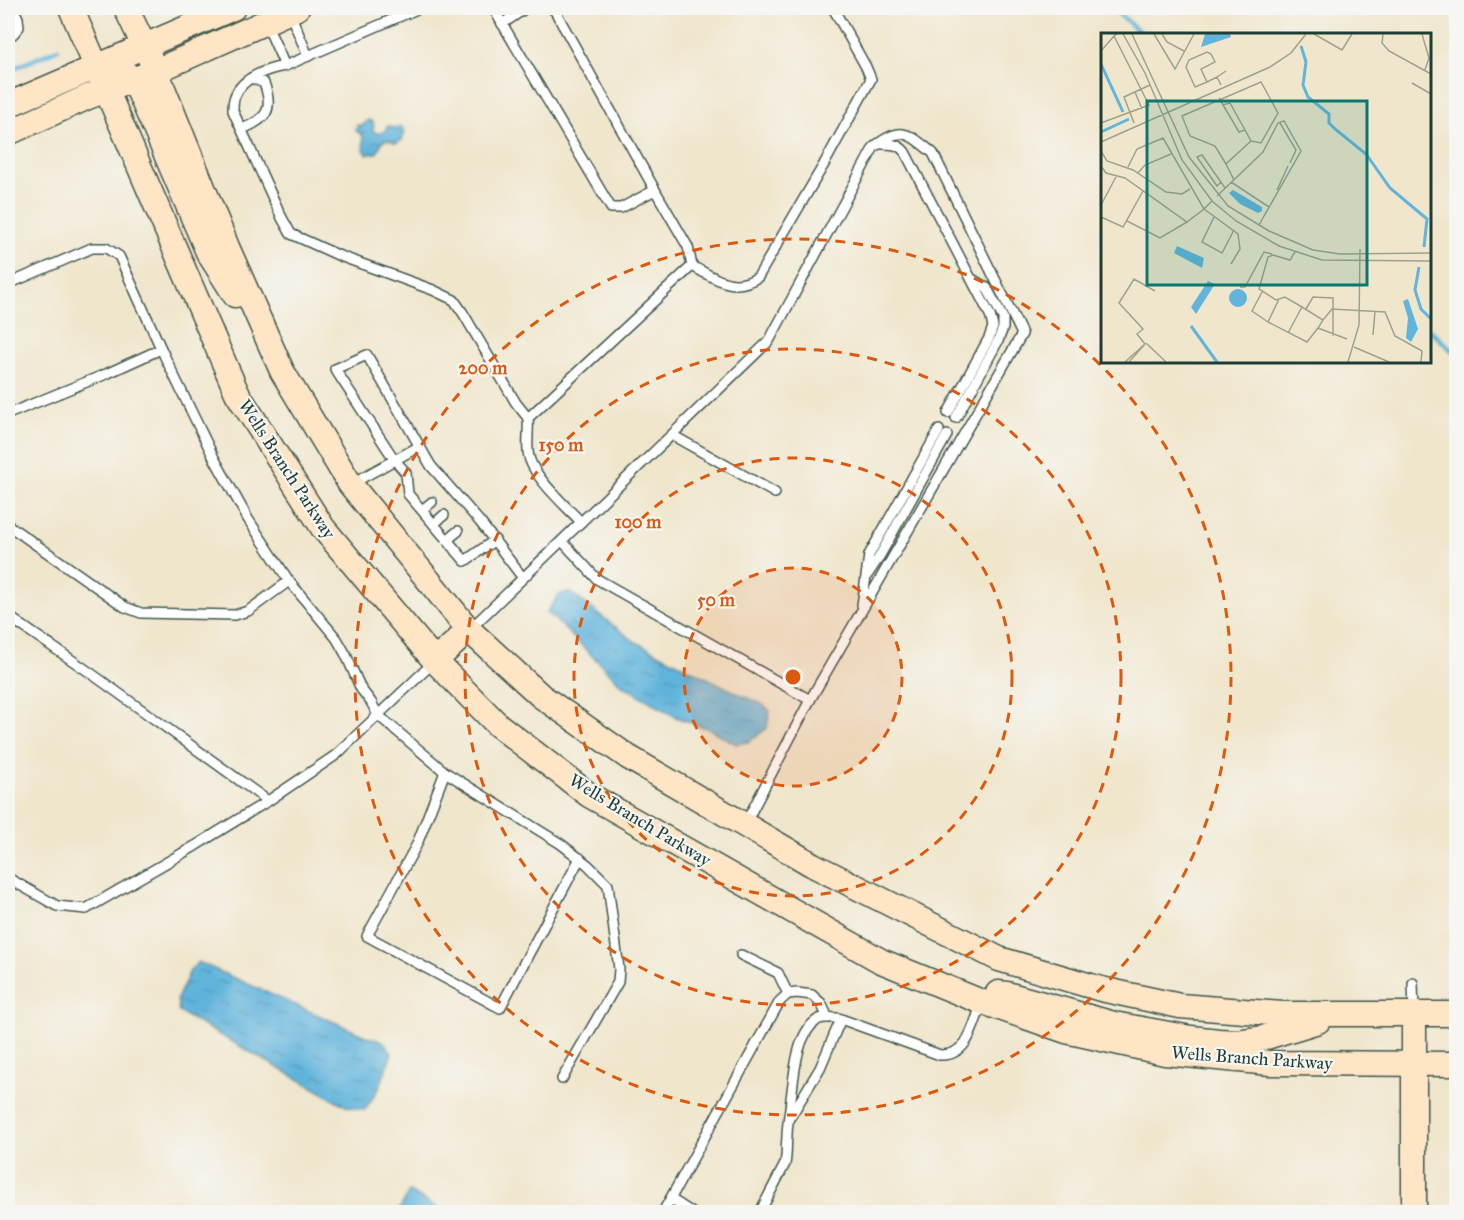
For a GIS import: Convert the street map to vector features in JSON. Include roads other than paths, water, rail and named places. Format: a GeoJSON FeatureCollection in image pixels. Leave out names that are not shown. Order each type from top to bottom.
{"type":"FeatureCollection","features":[{"type":"Feature","properties":{"kind":"main road","name":"Wells Branch Parkway"},"geometry":{"type":"LineString","coordinates":[[71,8],[237,393],[323,528],[435,661],[498,725],[589,795],[881,961],[982,1002],[1066,1031],[1165,1053],[1270,1063],[1456,1064]]}},
{"type":"Feature","properties":{"kind":"main road"},"geometry":{"type":"LineString","coordinates":[[126,8],[144,47],[145,76],[227,247],[282,371],[350,484],[469,630],[541,696],[628,757],[813,865],[999,958],[1101,989],[1180,1006],[1283,1014],[1456,1014]]}},
{"type":"Feature","properties":{"kind":"main road"},"geometry":{"type":"LineString","coordinates":[[8,105],[233,8]]}},
{"type":"Feature","properties":{"kind":"main road"},"geometry":{"type":"LineString","coordinates":[[8,133],[145,76],[293,9]]}},
{"type":"Feature","properties":{"kind":"main road"},"geometry":{"type":"LineString","coordinates":[[97,68],[116,68],[127,73],[145,76]]}},
{"type":"Feature","properties":{"kind":"main road"},"geometry":{"type":"LineString","coordinates":[[435,661],[469,630]]}},
{"type":"Feature","properties":{"kind":"main road"},"geometry":{"type":"LineString","coordinates":[[982,1002],[989,996],[1007,993],[1114,1024],[1191,1038],[1236,1042],[1263,1038],[1296,1029],[1337,1014]]}},
{"type":"Feature","properties":{"kind":"main road"},"geometry":{"type":"LineString","coordinates":[[1414,1014],[1414,1212]]}},
{"type":"Feature","properties":{"kind":"lane"},"geometry":{"type":"LineString","coordinates":[[8,36],[19,27],[13,8]]}},
{"type":"Feature","properties":{"kind":"lane"},"geometry":{"type":"LineString","coordinates":[[419,8],[285,66],[267,69],[251,78],[239,89],[234,98],[233,111],[291,234],[340,256],[454,300],[516,404],[528,418],[530,431],[528,453],[536,473],[581,522]]}},
{"type":"Feature","properties":{"kind":"lane"},"geometry":{"type":"LineString","coordinates":[[493,8],[611,208],[621,208],[656,190]]}},
{"type":"Feature","properties":{"kind":"lane"},"geometry":{"type":"LineString","coordinates":[[502,24],[526,8]]}},
{"type":"Feature","properties":{"kind":"lane"},"geometry":{"type":"LineString","coordinates":[[551,8],[555,11],[688,247],[692,266]]}},
{"type":"Feature","properties":{"kind":"lane"},"geometry":{"type":"LineString","coordinates":[[692,266],[727,284],[747,284],[758,277],[871,79],[833,8]]}},
{"type":"Feature","properties":{"kind":"lane"},"geometry":{"type":"LineString","coordinates":[[293,9],[308,56]]}},
{"type":"Feature","properties":{"kind":"lane"},"geometry":{"type":"LineString","coordinates":[[265,21],[285,66]]}},
{"type":"Feature","properties":{"kind":"lane"},"geometry":{"type":"LineString","coordinates":[[242,129],[259,122],[268,108],[268,95],[264,83],[251,78]]}},
{"type":"Feature","properties":{"kind":"lane"},"geometry":{"type":"LineString","coordinates":[[469,630],[770,341],[874,147],[888,136],[898,133],[909,134],[933,153],[1022,334],[810,700],[744,825]]}},
{"type":"Feature","properties":{"kind":"lane"},"geometry":{"type":"LineString","coordinates":[[878,144],[901,147],[905,152],[990,315],[993,327],[989,338],[952,415]]}},
{"type":"Feature","properties":{"kind":"lane"},"geometry":{"type":"LineString","coordinates":[[8,284],[92,248],[106,248],[119,256],[214,458],[248,519],[289,581],[337,639],[361,689],[378,715],[445,772],[561,844],[580,858],[608,885],[619,969],[618,982],[562,1079]]}},
{"type":"Feature","properties":{"kind":"lane"},"geometry":{"type":"LineString","coordinates":[[528,418],[692,266]]}},
{"type":"Feature","properties":{"kind":"lane"},"geometry":{"type":"LineString","coordinates":[[8,414],[161,349]]}},
{"type":"Feature","properties":{"kind":"lane"},"geometry":{"type":"LineString","coordinates":[[495,540],[465,561],[408,494],[406,473],[394,459],[335,369],[367,355],[431,466],[447,489],[495,540],[523,578]]}},
{"type":"Feature","properties":{"kind":"lane"},"geometry":{"type":"LineString","coordinates":[[861,610],[865,579],[878,559],[943,432]]}},
{"type":"Feature","properties":{"kind":"lane"},"geometry":{"type":"LineString","coordinates":[[672,435],[774,493]]}},
{"type":"Feature","properties":{"kind":"lane"},"geometry":{"type":"LineString","coordinates":[[350,484],[420,446]]}},
{"type":"Feature","properties":{"kind":"lane"},"geometry":{"type":"LineString","coordinates":[[422,510],[432,502]]}},
{"type":"Feature","properties":{"kind":"lane"},"geometry":{"type":"LineString","coordinates":[[434,524],[444,515]]}},
{"type":"Feature","properties":{"kind":"lane"},"geometry":{"type":"LineString","coordinates":[[8,525],[125,607],[141,613],[235,615],[248,610],[289,581]]}},
{"type":"Feature","properties":{"kind":"lane"},"geometry":{"type":"LineString","coordinates":[[447,540],[458,531]]}},
{"type":"Feature","properties":{"kind":"lane"},"geometry":{"type":"LineString","coordinates":[[562,541],[597,579],[810,700]]}},
{"type":"Feature","properties":{"kind":"lane"},"geometry":{"type":"LineString","coordinates":[[8,616],[268,801]]}},
{"type":"Feature","properties":{"kind":"lane"},"geometry":{"type":"LineString","coordinates":[[8,878],[57,906],[86,909],[195,846],[336,755],[435,661]]}},
{"type":"Feature","properties":{"kind":"lane"},"geometry":{"type":"LineString","coordinates":[[445,772],[417,844],[367,936],[500,1008],[580,858]]}},
{"type":"Feature","properties":{"kind":"lane"},"geometry":{"type":"LineString","coordinates":[[741,955],[778,973],[788,994]]}},
{"type":"Feature","properties":{"kind":"lane"},"geometry":{"type":"LineString","coordinates":[[1413,983],[1414,1014]]}},
{"type":"Feature","properties":{"kind":"lane"},"geometry":{"type":"LineString","coordinates":[[663,1212],[780,1001],[788,994],[812,995],[821,1003],[828,1018]]}},
{"type":"Feature","properties":{"kind":"lane"},"geometry":{"type":"LineString","coordinates":[[760,1212],[785,1164],[786,1135],[797,1058],[804,1037],[817,1020],[841,1018],[940,1055],[948,1055],[961,1049],[969,1038],[982,1002]]}},
{"type":"Feature","properties":{"kind":"lane"},"geometry":{"type":"LineString","coordinates":[[788,1121],[820,1068],[841,1018]]}},
{"type":"Feature","properties":{"kind":"lane"},"geometry":{"type":"LineString","coordinates":[[671,1199],[691,1212]]}},
{"type":"Feature","properties":{"kind":"water"},"geometry":{"type":"Polygon","coordinates":[[[368,120],[373,122],[372,130],[377,133],[383,132],[388,126],[394,128],[401,126],[405,132],[402,140],[396,143],[385,140],[377,153],[367,154],[363,147],[362,136],[356,131],[357,125],[362,126],[368,120]]]}},
{"type":"Feature","properties":{"kind":"water"},"geometry":{"type":"Polygon","coordinates":[[[570,592],[634,641],[762,704],[770,711],[767,728],[749,742],[736,744],[709,729],[676,717],[622,685],[547,612],[559,595],[570,592]]]}},
{"type":"Feature","properties":{"kind":"water"},"geometry":{"type":"Polygon","coordinates":[[[198,962],[368,1037],[383,1041],[392,1053],[379,1088],[365,1110],[346,1106],[179,1012],[177,999],[190,971],[198,962]]]}},
{"type":"Feature","properties":{"kind":"water"},"geometry":{"type":"Polygon","coordinates":[[[409,1192],[445,1212],[398,1212],[409,1192]]]}},
{"type":"Feature","properties":{"kind":"waterway"},"geometry":{"type":"LineString","coordinates":[[1112,8],[1141,33]]}},
{"type":"Feature","properties":{"kind":"waterway"},"geometry":{"type":"LineString","coordinates":[[8,71],[58,49]]}},
{"type":"Feature","properties":{"kind":"waterway"},"geometry":{"type":"LineString","coordinates":[[1431,331],[1456,354]]}}]}
